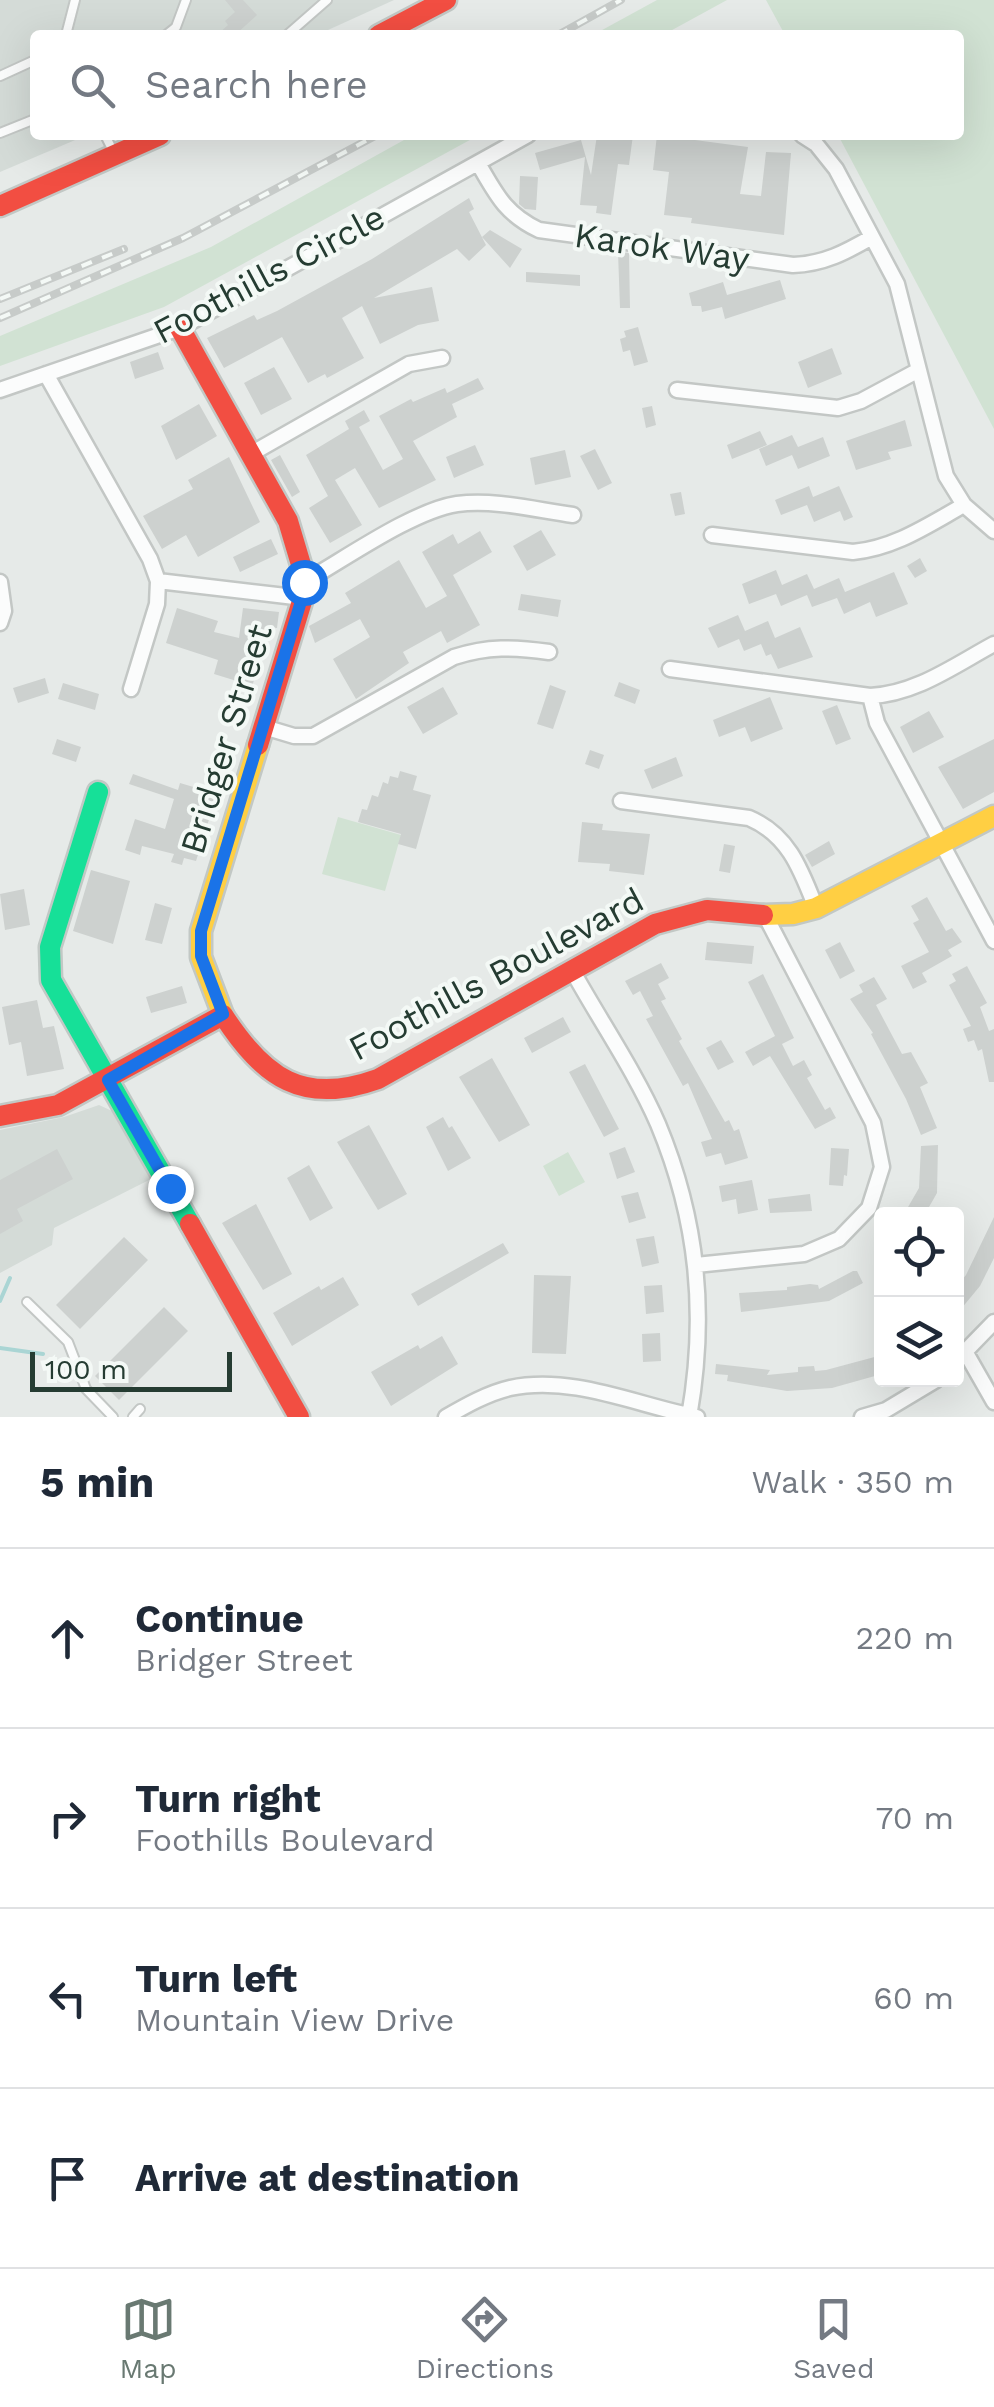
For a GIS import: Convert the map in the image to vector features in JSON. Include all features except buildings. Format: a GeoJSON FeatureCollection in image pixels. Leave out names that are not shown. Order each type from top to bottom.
{"type":"FeatureCollection","features":[{"type":"Feature","properties":{"kind":"street"},"geometry":{"type":"LineString","coordinates":[[389,30],[446,0]]}},
{"type":"Feature","properties":{"kind":"street"},"geometry":{"type":"LineString","coordinates":[[0,206],[148,140]]}},
{"type":"Feature","properties":{"kind":"street","name":"Foothills Circle"},"geometry":{"type":"LineString","coordinates":[[0,390],[180,328],[519,140]]}},
{"type":"Feature","properties":{"kind":"street"},"geometry":{"type":"LineString","coordinates":[[810,140],[836,168],[897,284],[946,476],[964,505],[994,531]]}},
{"type":"Feature","properties":{"kind":"street","name":"Karok Way"},"geometry":{"type":"LineString","coordinates":[[478,163],[501,203],[517,220],[540,230],[793,265],[814,265],[834,258],[872,237]]}},
{"type":"Feature","properties":{"kind":"street","name":"Bridger Street"},"geometry":{"type":"LineString","coordinates":[[180,328],[288,521],[300,552],[303,590],[201,931],[201,956],[223,1014]]}},
{"type":"Feature","properties":{"kind":"street"},"geometry":{"type":"LineString","coordinates":[[249,455],[409,364],[442,358]]}},
{"type":"Feature","properties":{"kind":"street"},"geometry":{"type":"LineString","coordinates":[[677,390],[838,408],[918,371]]}},
{"type":"Feature","properties":{"kind":"street"},"geometry":{"type":"LineString","coordinates":[[46,374],[150,559],[158,580],[157,604],[131,689]]}},
{"type":"Feature","properties":{"kind":"street"},"geometry":{"type":"LineString","coordinates":[[158,580],[303,590],[427,513],[454,504],[482,502],[573,515]]}},
{"type":"Feature","properties":{"kind":"street"},"geometry":{"type":"LineString","coordinates":[[712,535],[853,552],[876,550],[964,505]]}},
{"type":"Feature","properties":{"kind":"street"},"geometry":{"type":"LineString","coordinates":[[0,582],[4,611],[0,623]]}},
{"type":"Feature","properties":{"kind":"street"},"geometry":{"type":"LineString","coordinates":[[670,669],[870,696],[891,695],[916,686],[994,644]]}},
{"type":"Feature","properties":{"kind":"street"},"geometry":{"type":"LineString","coordinates":[[264,726],[294,736],[313,736],[454,658],[478,649],[508,646],[549,652]]}},
{"type":"Feature","properties":{"kind":"street"},"geometry":{"type":"LineString","coordinates":[[870,696],[876,723],[994,941]]}},
{"type":"Feature","properties":{"kind":"street"},"geometry":{"type":"LineString","coordinates":[[98,792],[50,946],[48,964],[58,996],[299,1417]]}},
{"type":"Feature","properties":{"kind":"street"},"geometry":{"type":"LineString","coordinates":[[621,802],[748,818],[766,825],[797,860],[816,908]]}},
{"type":"Feature","properties":{"kind":"street","name":"Foothills Boulevard"},"geometry":{"type":"LineString","coordinates":[[223,1014],[244,1049],[274,1074],[303,1088],[340,1090],[378,1079],[655,924],[706,910],[765,915],[816,908],[994,816]]}},
{"type":"Feature","properties":{"kind":"street"},"geometry":{"type":"LineString","coordinates":[[696,1265],[804,1254],[840,1239],[869,1208],[882,1167],[873,1123],[765,915]]}},
{"type":"Feature","properties":{"kind":"street"},"geometry":{"type":"LineString","coordinates":[[446,1417],[510,1388],[541,1386],[581,1388],[692,1416],[699,1354],[696,1265],[681,1190],[657,1122],[572,970]]}},
{"type":"Feature","properties":{"kind":"street"},"geometry":{"type":"LineString","coordinates":[[0,1116],[58,1104],[223,1014]]}},
{"type":"Feature","properties":{"kind":"street"},"geometry":{"type":"LineString","coordinates":[[964,1354],[994,1322]]}},
{"type":"Feature","properties":{"kind":"street"},"geometry":{"type":"LineString","coordinates":[[964,1361],[994,1402]]}},
{"type":"Feature","properties":{"kind":"street"},"geometry":{"type":"LineString","coordinates":[[862,1417],[886,1410],[924,1387]]}},
{"type":"Feature","properties":{"kind":"lane"},"geometry":{"type":"LineString","coordinates":[[67,30],[75,0]]}},
{"type":"Feature","properties":{"kind":"lane"},"geometry":{"type":"LineString","coordinates":[[173,30],[186,0]]}},
{"type":"Feature","properties":{"kind":"lane"},"geometry":{"type":"LineString","coordinates":[[293,30],[326,0]]}},
{"type":"Feature","properties":{"kind":"lane"},"geometry":{"type":"LineString","coordinates":[[0,76],[30,62]]}},
{"type":"Feature","properties":{"kind":"lane"},"geometry":{"type":"LineString","coordinates":[[0,133],[30,120]]}},
{"type":"Feature","properties":{"kind":"lane"},"geometry":{"type":"LineString","coordinates":[[107,140],[114,155]]}},
{"type":"Feature","properties":{"kind":"lane"},"geometry":{"type":"LineString","coordinates":[[27,1302],[68,1342],[86,1389],[113,1417]]}},
{"type":"Feature","properties":{"kind":"lane"},"geometry":{"type":"LineString","coordinates":[[133,1417],[140,1410]]}},
{"type":"Feature","properties":{"kind":"shaded area"},"geometry":{"type":"Polygon","coordinates":[[[0,0],[394,0],[328,30],[30,30],[30,140],[75,140],[0,172],[0,0]]]}},
{"type":"Feature","properties":{"kind":"shaded area"},"geometry":{"type":"Polygon","coordinates":[[[99,1105],[112,1111],[151,1179],[54,1228],[52,1245],[0,1273],[0,1130],[64,1117],[99,1105]]]}},
{"type":"Feature","properties":{"kind":"green space"},"geometry":{"type":"Polygon","coordinates":[[[657,0],[727,0],[672,30],[602,30],[657,0]]]}},
{"type":"Feature","properties":{"kind":"green space"},"geometry":{"type":"Polygon","coordinates":[[[766,0],[994,0],[994,429],[841,140],[964,140],[964,30],[782,30],[766,0]]]}},
{"type":"Feature","properties":{"kind":"green space"},"geometry":{"type":"Polygon","coordinates":[[[404,140],[470,140],[164,307],[0,366],[0,336],[211,247],[404,140]]]}},
{"type":"Feature","properties":{"kind":"green space"},"geometry":{"type":"Polygon","coordinates":[[[338,817],[401,835],[385,891],[322,874],[338,817]]]}},
{"type":"Feature","properties":{"kind":"green space"},"geometry":{"type":"Polygon","coordinates":[[[568,1152],[585,1182],[559,1196],[543,1166],[568,1152]]]}},
{"type":"Feature","properties":{"kind":"waterway"},"geometry":{"type":"LineString","coordinates":[[0,1301],[10,1278]]}},
{"type":"Feature","properties":{"kind":"waterway"},"geometry":{"type":"LineString","coordinates":[[0,1348],[43,1354]]}},
{"type":"Feature","properties":{"kind":"railway"},"geometry":{"type":"LineString","coordinates":[[567,30],[621,0]]}},
{"type":"Feature","properties":{"kind":"railway"},"geometry":{"type":"LineString","coordinates":[[0,318],[183,238],[368,140]]}},
{"type":"Feature","properties":{"kind":"railway"},"geometry":{"type":"LineString","coordinates":[[0,299],[124,249]]}},
{"type":"Feature","properties":{"kind":"traffic: fast"},"geometry":{"type":"LineString","coordinates":[[98,792],[50,947],[51,980],[190,1224]]}},
{"type":"Feature","properties":{"kind":"traffic: slow"},"geometry":{"type":"LineString","coordinates":[[223,1015],[201,957],[201,931],[258,745]]}},
{"type":"Feature","properties":{"kind":"traffic: slow"},"geometry":{"type":"LineString","coordinates":[[763,915],[816,908],[994,816]]}},
{"type":"Feature","properties":{"kind":"traffic: jam"},"geometry":{"type":"LineString","coordinates":[[389,30],[446,0]]}},
{"type":"Feature","properties":{"kind":"traffic: jam"},"geometry":{"type":"LineString","coordinates":[[0,206],[149,140]]}},
{"type":"Feature","properties":{"kind":"traffic: jam"},"geometry":{"type":"LineString","coordinates":[[180,328],[288,521],[302,568],[303,598],[258,745]]}},
{"type":"Feature","properties":{"kind":"traffic: jam"},"geometry":{"type":"LineString","coordinates":[[0,1116],[58,1105],[223,1015],[254,1055],[288,1081],[307,1087],[351,1087],[378,1079],[655,924],[707,910],[763,915]]}},
{"type":"Feature","properties":{"kind":"traffic: jam"},"geometry":{"type":"LineString","coordinates":[[190,1224],[299,1417]]}},
{"type":"Feature","properties":{"kind":"route"},"geometry":{"type":"LineString","coordinates":[[170,1188],[108,1080],[223,1014],[201,956],[201,931],[304,582]]}}]}
